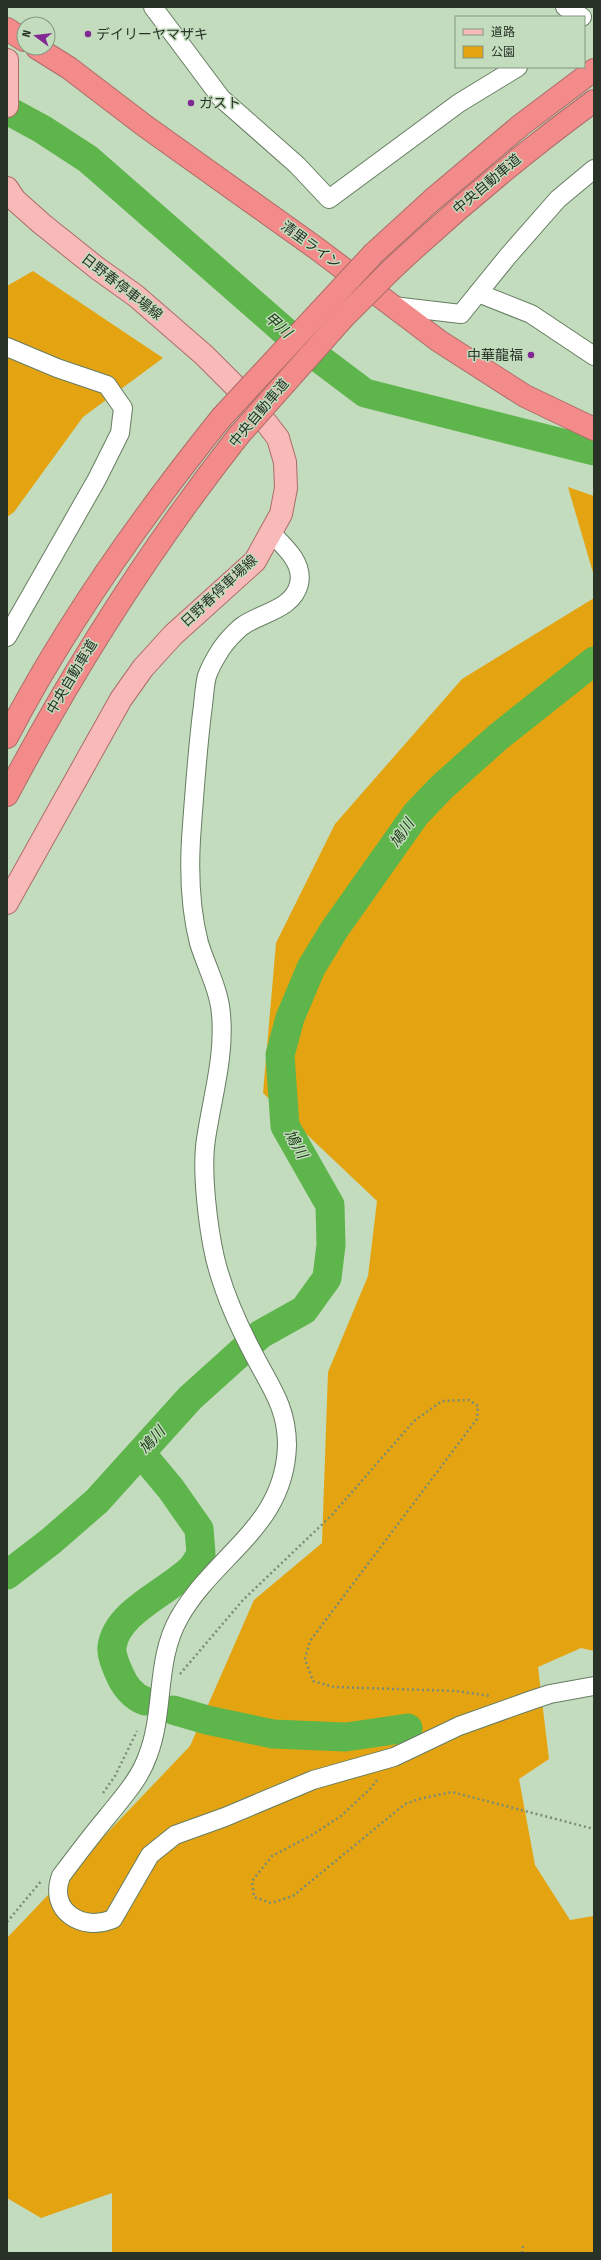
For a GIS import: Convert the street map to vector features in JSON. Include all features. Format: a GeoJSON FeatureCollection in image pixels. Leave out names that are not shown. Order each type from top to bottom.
{"type":"FeatureCollection","features":[{"type":"Feature","properties":{"kind":"highway"},"geometry":{"type":"LineString","coordinates":[[7,29],[16,35]]}},
{"type":"Feature","properties":{"kind":"highway","name":"清里ライン"},"geometry":{"type":"LineString","coordinates":[[49,56],[68,68],[439,341],[525,396],[594,429]]}},
{"type":"Feature","properties":{"kind":"highway","name":"中央自動車道"},"geometry":{"type":"LineString","coordinates":[[7,737],[23,706],[79,614],[132,534],[221,418],[374,253],[432,200],[521,125],[594,70]]}},
{"type":"Feature","properties":{"kind":"highway","name":"中央自動車道"},"geometry":{"type":"LineString","coordinates":[[7,795],[47,719],[154,548],[239,435],[328,335],[391,270],[450,215],[534,145],[594,101]]}},
{"type":"Feature","properties":{"kind":"main road"},"geometry":{"type":"LineString","coordinates":[[7,60],[7,106]]}},
{"type":"Feature","properties":{"kind":"main road","name":"日野春停車場線"},"geometry":{"type":"LineString","coordinates":[[7,188],[15,200],[42,224],[97,268],[136,296],[204,355],[247,398],[278,438],[284,462],[286,488],[281,514],[272,534],[255,561],[172,635],[143,668],[121,699],[7,903]]}},
{"type":"Feature","properties":{"kind":"street"},"geometry":{"type":"LineString","coordinates":[[153,7],[221,98],[297,165],[329,199],[459,103],[516,68]]}},
{"type":"Feature","properties":{"kind":"street"},"geometry":{"type":"LineString","coordinates":[[565,7],[580,16]]}},
{"type":"Feature","properties":{"kind":"street"},"geometry":{"type":"LineString","coordinates":[[393,306],[461,314],[508,256],[558,199],[594,169]]}},
{"type":"Feature","properties":{"kind":"street"},"geometry":{"type":"LineString","coordinates":[[478,293],[531,314],[594,356]]}},
{"type":"Feature","properties":{"kind":"street"},"geometry":{"type":"LineString","coordinates":[[7,347],[57,368],[107,385],[123,408],[120,433],[7,637]]}},
{"type":"Feature","properties":{"kind":"street"},"geometry":{"type":"LineString","coordinates":[[272,534],[291,552],[299,571],[299,584],[293,596],[286,603],[242,626],[223,647],[207,675],[200,726],[190,871],[190,896],[199,942],[221,1012],[222,1044],[205,1144],[205,1182],[215,1256],[222,1283],[254,1356],[271,1382],[286,1423],[287,1445],[281,1480],[272,1504],[252,1533],[235,1548],[199,1588],[178,1619],[165,1650],[159,1705],[148,1756],[134,1783],[61,1876],[57,1887],[59,1898],[69,1915],[93,1924],[103,1923],[113,1919],[150,1855],[175,1835],[225,1817],[313,1780],[394,1757],[460,1726],[550,1694],[594,1686]]}},
{"type":"Feature","properties":{"kind":"path"},"geometry":{"type":"LineString","coordinates":[[180,1675],[243,1600],[332,1515],[414,1421],[442,1401],[469,1400],[478,1406],[477,1419],[310,1641],[305,1659],[313,1681],[334,1687],[456,1691],[492,1696]]}},
{"type":"Feature","properties":{"kind":"path"},"geometry":{"type":"LineString","coordinates":[[98,1799],[115,1776],[132,1738],[140,1726]]}},
{"type":"Feature","properties":{"kind":"path"},"geometry":{"type":"LineString","coordinates":[[394,1757],[371,1788],[341,1816],[312,1835],[272,1856],[252,1881],[254,1897],[271,1903],[293,1896],[405,1804],[419,1799],[452,1792],[539,1816],[594,1829]]}},
{"type":"Feature","properties":{"kind":"path"},"geometry":{"type":"LineString","coordinates":[[7,1922],[34,1892],[47,1873]]}},
{"type":"Feature","properties":{"kind":"path"},"geometry":{"type":"LineString","coordinates":[[522,2253],[523,2246]]}},
{"type":"Feature","properties":{"kind":"green space"},"geometry":{"type":"Polygon","coordinates":[[[33,271],[163,358],[83,417],[14,512],[7,517],[7,286],[33,271]]]}},
{"type":"Feature","properties":{"kind":"green space"},"geometry":{"type":"Polygon","coordinates":[[[568,487],[594,496],[594,576],[568,487]]]}},
{"type":"Feature","properties":{"kind":"green space"},"geometry":{"type":"Polygon","coordinates":[[[594,598],[594,1651],[581,1648],[538,1667],[549,1759],[519,1779],[535,1865],[570,1920],[594,1916],[594,2253],[112,2253],[112,2193],[41,2218],[7,2198],[7,1938],[190,1746],[254,1600],[322,1543],[328,1372],[368,1276],[377,1201],[263,1093],[276,943],[335,824],[462,679],[594,598]]]}},
{"type":"Feature","properties":{"kind":"waterway","name":"甲川"},"geometry":{"type":"LineString","coordinates":[[7,110],[42,129],[88,159],[296,341],[365,393],[594,451]]}},
{"type":"Feature","properties":{"kind":"waterway","name":"鳩川"},"geometry":{"type":"LineString","coordinates":[[7,1575],[51,1541],[97,1501],[190,1398],[261,1334],[304,1310],[327,1278],[331,1245],[330,1205],[285,1126],[280,1055],[290,1018],[311,968],[334,930],[416,814],[442,787],[498,737],[594,661]]}},
{"type":"Feature","properties":{"kind":"waterway"},"geometry":{"type":"LineString","coordinates":[[141,1453],[171,1489],[199,1529],[201,1554],[191,1569],[181,1578],[133,1613],[123,1623],[116,1635],[112,1647],[112,1653],[119,1673],[129,1690],[137,1697],[145,1701]]}},
{"type":"Feature","properties":{"kind":"waterway"},"geometry":{"type":"LineString","coordinates":[[173,1710],[207,1720],[273,1734],[346,1737],[408,1728]]}},
{"type":"Feature","properties":{"kind":"place","name":"デイリーヤマザキ"},"geometry":{"type":"Point","coordinates":[88,34]}},
{"type":"Feature","properties":{"kind":"place","name":"ガスト"},"geometry":{"type":"Point","coordinates":[191,103]}},
{"type":"Feature","properties":{"kind":"place","name":"中華龍福"},"geometry":{"type":"Point","coordinates":[531,355]}}]}
